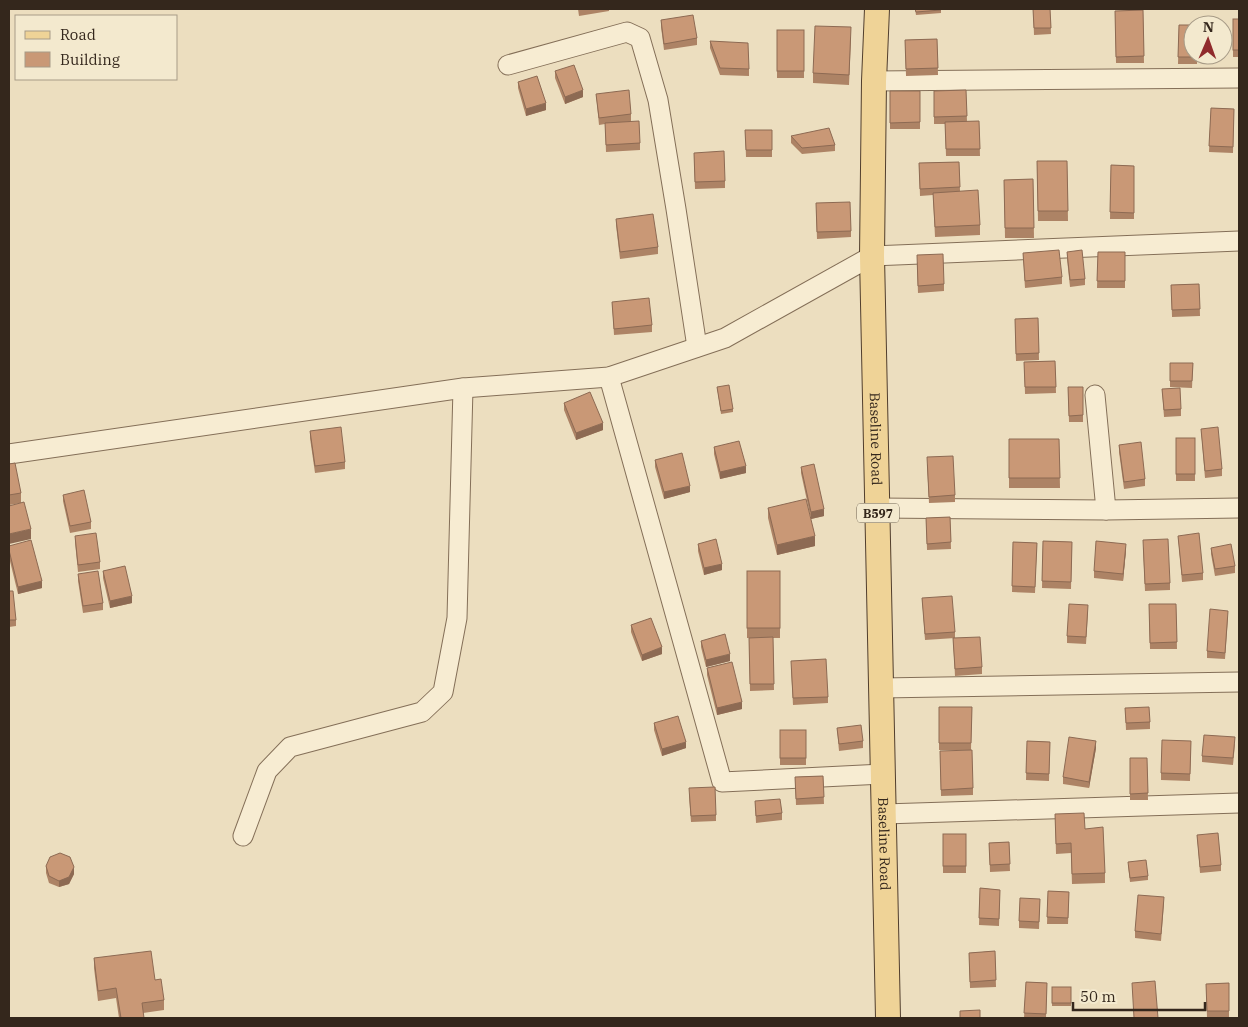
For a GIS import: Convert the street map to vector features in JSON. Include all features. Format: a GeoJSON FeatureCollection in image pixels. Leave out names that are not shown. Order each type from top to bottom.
{"type":"FeatureCollection","features":[{"type":"Feature","properties":{"kind":"main road","name":"Baseline Road"},"geometry":{"type":"LineString","coordinates":[[877,9],[874,81],[872,256],[888,1018]]}},
{"type":"Feature","properties":{"kind":"street"},"geometry":{"type":"LineString","coordinates":[[508,65],[627,32],[640,38],[658,100],[697,347]]}},
{"type":"Feature","properties":{"kind":"street"},"geometry":{"type":"LineString","coordinates":[[874,81],[1239,78]]}},
{"type":"Feature","properties":{"kind":"street"},"geometry":{"type":"LineString","coordinates":[[9,454],[463,388],[609,377],[725,338],[872,256],[1239,241]]}},
{"type":"Feature","properties":{"kind":"street"},"geometry":{"type":"LineString","coordinates":[[609,377],[722,782],[883,774]]}},
{"type":"Feature","properties":{"kind":"street"},"geometry":{"type":"LineString","coordinates":[[243,836],[267,771],[290,747],[422,712],[443,692],[457,618],[463,388]]}},
{"type":"Feature","properties":{"kind":"street"},"geometry":{"type":"LineString","coordinates":[[1095,395],[1106,510]]}},
{"type":"Feature","properties":{"kind":"street"},"geometry":{"type":"LineString","coordinates":[[878,508],[1106,510],[1239,508]]}},
{"type":"Feature","properties":{"kind":"street"},"geometry":{"type":"LineString","coordinates":[[882,688],[1239,682]]}},
{"type":"Feature","properties":{"kind":"street"},"geometry":{"type":"LineString","coordinates":[[884,814],[1239,803]]}},
{"type":"Feature","properties":{"kind":"building"},"geometry":{"type":"Polygon","coordinates":[[[915,9],[941,9],[941,10],[916,12],[915,9]]]}},
{"type":"Feature","properties":{"kind":"building"},"geometry":{"type":"Polygon","coordinates":[[[1033,9],[1050,9],[1051,28],[1034,28],[1033,9]]]}},
{"type":"Feature","properties":{"kind":"building"},"geometry":{"type":"Polygon","coordinates":[[[1143,10],[1144,56],[1116,57],[1115,11],[1143,10]]]}},
{"type":"Feature","properties":{"kind":"building"},"geometry":{"type":"Polygon","coordinates":[[[693,15],[697,38],[664,44],[661,20],[693,15]]]}},
{"type":"Feature","properties":{"kind":"building"},"geometry":{"type":"Polygon","coordinates":[[[1233,19],[1239,19],[1239,50],[1233,50],[1233,19]]]}},
{"type":"Feature","properties":{"kind":"building"},"geometry":{"type":"Polygon","coordinates":[[[1179,25],[1183,25],[1183,57],[1178,57],[1179,25]]]}},
{"type":"Feature","properties":{"kind":"building"},"geometry":{"type":"Polygon","coordinates":[[[815,26],[851,27],[849,75],[813,73],[815,26]]]}},
{"type":"Feature","properties":{"kind":"building"},"geometry":{"type":"Polygon","coordinates":[[[777,30],[804,30],[804,71],[777,71],[777,30]]]}},
{"type":"Feature","properties":{"kind":"building"},"geometry":{"type":"Polygon","coordinates":[[[937,39],[938,68],[906,69],[905,40],[937,39]]]}},
{"type":"Feature","properties":{"kind":"building"},"geometry":{"type":"Polygon","coordinates":[[[710,41],[748,43],[749,69],[720,68],[710,41]]]}},
{"type":"Feature","properties":{"kind":"building"},"geometry":{"type":"Polygon","coordinates":[[[574,65],[583,90],[565,97],[555,71],[574,65]]]}},
{"type":"Feature","properties":{"kind":"building"},"geometry":{"type":"Polygon","coordinates":[[[537,76],[546,103],[526,109],[518,82],[537,76]]]}},
{"type":"Feature","properties":{"kind":"building"},"geometry":{"type":"Polygon","coordinates":[[[629,90],[631,114],[599,118],[596,94],[629,90]]]}},
{"type":"Feature","properties":{"kind":"building"},"geometry":{"type":"Polygon","coordinates":[[[966,90],[967,116],[934,117],[934,91],[966,90]]]}},
{"type":"Feature","properties":{"kind":"building"},"geometry":{"type":"Polygon","coordinates":[[[890,91],[920,91],[920,122],[890,123],[890,91]]]}},
{"type":"Feature","properties":{"kind":"building"},"geometry":{"type":"Polygon","coordinates":[[[1211,108],[1234,109],[1233,147],[1209,146],[1211,108]]]}},
{"type":"Feature","properties":{"kind":"building"},"geometry":{"type":"Polygon","coordinates":[[[639,121],[640,143],[606,145],[605,123],[639,121]]]}},
{"type":"Feature","properties":{"kind":"building"},"geometry":{"type":"Polygon","coordinates":[[[979,121],[980,149],[946,149],[945,122],[979,121]]]}},
{"type":"Feature","properties":{"kind":"building"},"geometry":{"type":"Polygon","coordinates":[[[829,128],[835,145],[802,148],[791,136],[829,128]]]}},
{"type":"Feature","properties":{"kind":"building"},"geometry":{"type":"Polygon","coordinates":[[[745,130],[772,130],[772,150],[746,150],[745,130]]]}},
{"type":"Feature","properties":{"kind":"building"},"geometry":{"type":"Polygon","coordinates":[[[724,151],[725,181],[695,182],[694,153],[724,151]]]}},
{"type":"Feature","properties":{"kind":"building"},"geometry":{"type":"Polygon","coordinates":[[[1037,161],[1067,161],[1068,211],[1038,211],[1037,161]]]}},
{"type":"Feature","properties":{"kind":"building"},"geometry":{"type":"Polygon","coordinates":[[[959,162],[960,187],[920,189],[919,163],[959,162]]]}},
{"type":"Feature","properties":{"kind":"building"},"geometry":{"type":"Polygon","coordinates":[[[1111,165],[1134,166],[1134,213],[1110,212],[1111,165]]]}},
{"type":"Feature","properties":{"kind":"building"},"geometry":{"type":"Polygon","coordinates":[[[1033,179],[1034,228],[1005,228],[1004,180],[1033,179]]]}},
{"type":"Feature","properties":{"kind":"building"},"geometry":{"type":"Polygon","coordinates":[[[978,190],[980,225],[935,227],[933,193],[978,190]]]}},
{"type":"Feature","properties":{"kind":"building"},"geometry":{"type":"Polygon","coordinates":[[[850,202],[851,231],[817,232],[816,203],[850,202]]]}},
{"type":"Feature","properties":{"kind":"building"},"geometry":{"type":"Polygon","coordinates":[[[653,214],[658,247],[620,252],[616,219],[653,214]]]}},
{"type":"Feature","properties":{"kind":"building"},"geometry":{"type":"Polygon","coordinates":[[[1059,250],[1062,277],[1025,281],[1023,253],[1059,250]]]}},
{"type":"Feature","properties":{"kind":"building"},"geometry":{"type":"Polygon","coordinates":[[[1082,250],[1085,279],[1070,280],[1067,252],[1082,250]]]}},
{"type":"Feature","properties":{"kind":"building"},"geometry":{"type":"Polygon","coordinates":[[[1098,252],[1125,252],[1125,281],[1097,281],[1098,252]]]}},
{"type":"Feature","properties":{"kind":"building"},"geometry":{"type":"Polygon","coordinates":[[[943,254],[944,284],[918,286],[917,255],[943,254]]]}},
{"type":"Feature","properties":{"kind":"building"},"geometry":{"type":"Polygon","coordinates":[[[1199,284],[1200,309],[1172,310],[1171,285],[1199,284]]]}},
{"type":"Feature","properties":{"kind":"building"},"geometry":{"type":"Polygon","coordinates":[[[649,298],[652,325],[614,329],[612,302],[649,298]]]}},
{"type":"Feature","properties":{"kind":"building"},"geometry":{"type":"Polygon","coordinates":[[[1038,318],[1039,353],[1016,354],[1015,319],[1038,318]]]}},
{"type":"Feature","properties":{"kind":"building"},"geometry":{"type":"Polygon","coordinates":[[[1055,361],[1056,387],[1025,387],[1024,362],[1055,361]]]}},
{"type":"Feature","properties":{"kind":"building"},"geometry":{"type":"Polygon","coordinates":[[[1170,363],[1193,363],[1192,381],[1170,381],[1170,363]]]}},
{"type":"Feature","properties":{"kind":"building"},"geometry":{"type":"Polygon","coordinates":[[[729,385],[733,409],[721,411],[717,387],[729,385]]]}},
{"type":"Feature","properties":{"kind":"building"},"geometry":{"type":"Polygon","coordinates":[[[1068,387],[1083,387],[1083,415],[1069,416],[1068,387]]]}},
{"type":"Feature","properties":{"kind":"building"},"geometry":{"type":"Polygon","coordinates":[[[1180,388],[1181,409],[1164,410],[1162,389],[1180,388]]]}},
{"type":"Feature","properties":{"kind":"building"},"geometry":{"type":"Polygon","coordinates":[[[590,392],[603,423],[576,433],[564,403],[590,392]]]}},
{"type":"Feature","properties":{"kind":"building"},"geometry":{"type":"Polygon","coordinates":[[[341,427],[345,462],[315,466],[310,431],[341,427]]]}},
{"type":"Feature","properties":{"kind":"building"},"geometry":{"type":"Polygon","coordinates":[[[1218,427],[1222,469],[1205,471],[1201,429],[1218,427]]]}},
{"type":"Feature","properties":{"kind":"building"},"geometry":{"type":"Polygon","coordinates":[[[1176,438],[1195,438],[1195,474],[1176,474],[1176,438]]]}},
{"type":"Feature","properties":{"kind":"building"},"geometry":{"type":"Polygon","coordinates":[[[1009,439],[1059,439],[1060,478],[1009,478],[1009,439]]]}},
{"type":"Feature","properties":{"kind":"building"},"geometry":{"type":"Polygon","coordinates":[[[739,441],[746,466],[720,472],[714,447],[739,441]]]}},
{"type":"Feature","properties":{"kind":"building"},"geometry":{"type":"Polygon","coordinates":[[[1141,442],[1145,479],[1124,482],[1119,445],[1141,442]]]}},
{"type":"Feature","properties":{"kind":"building"},"geometry":{"type":"Polygon","coordinates":[[[682,453],[690,486],[664,492],[655,460],[682,453]]]}},
{"type":"Feature","properties":{"kind":"building"},"geometry":{"type":"Polygon","coordinates":[[[953,456],[955,495],[929,497],[927,457],[953,456]]]}},
{"type":"Feature","properties":{"kind":"building"},"geometry":{"type":"Polygon","coordinates":[[[15,463],[21,493],[9,495],[9,464],[15,463]]]}},
{"type":"Feature","properties":{"kind":"building"},"geometry":{"type":"Polygon","coordinates":[[[814,464],[824,509],[811,512],[801,467],[814,464]]]}},
{"type":"Feature","properties":{"kind":"building"},"geometry":{"type":"Polygon","coordinates":[[[84,490],[91,522],[70,526],[63,495],[84,490]]]}},
{"type":"Feature","properties":{"kind":"building"},"geometry":{"type":"Polygon","coordinates":[[[806,499],[815,536],[777,545],[768,508],[806,499]]]}},
{"type":"Feature","properties":{"kind":"building"},"geometry":{"type":"Polygon","coordinates":[[[24,502],[31,529],[9,534],[9,506],[24,502]]]}},
{"type":"Feature","properties":{"kind":"building"},"geometry":{"type":"Polygon","coordinates":[[[950,517],[951,542],[927,544],[926,518],[950,517]]]}},
{"type":"Feature","properties":{"kind":"building"},"geometry":{"type":"Polygon","coordinates":[[[96,533],[100,562],[78,565],[75,536],[96,533]]]}},
{"type":"Feature","properties":{"kind":"building"},"geometry":{"type":"Polygon","coordinates":[[[1199,533],[1203,573],[1182,575],[1178,536],[1199,533]]]}},
{"type":"Feature","properties":{"kind":"building"},"geometry":{"type":"Polygon","coordinates":[[[716,539],[722,564],[704,568],[698,544],[716,539]]]}},
{"type":"Feature","properties":{"kind":"building"},"geometry":{"type":"Polygon","coordinates":[[[1168,539],[1170,583],[1145,584],[1143,540],[1168,539]]]}},
{"type":"Feature","properties":{"kind":"building"},"geometry":{"type":"Polygon","coordinates":[[[31,540],[42,581],[18,587],[9,546],[31,540]]]}},
{"type":"Feature","properties":{"kind":"building"},"geometry":{"type":"Polygon","coordinates":[[[1043,541],[1072,542],[1071,582],[1042,581],[1043,541]]]}},
{"type":"Feature","properties":{"kind":"building"},"geometry":{"type":"Polygon","coordinates":[[[1096,541],[1126,544],[1123,574],[1094,571],[1096,541]]]}},
{"type":"Feature","properties":{"kind":"building"},"geometry":{"type":"Polygon","coordinates":[[[1013,542],[1037,543],[1035,587],[1012,586],[1013,542]]]}},
{"type":"Feature","properties":{"kind":"building"},"geometry":{"type":"Polygon","coordinates":[[[1231,544],[1235,566],[1215,569],[1211,548],[1231,544]]]}},
{"type":"Feature","properties":{"kind":"building"},"geometry":{"type":"Polygon","coordinates":[[[125,566],[132,596],[110,601],[103,571],[125,566]]]}},
{"type":"Feature","properties":{"kind":"building"},"geometry":{"type":"Polygon","coordinates":[[[98,571],[103,603],[83,606],[78,574],[98,571]]]}},
{"type":"Feature","properties":{"kind":"building"},"geometry":{"type":"Polygon","coordinates":[[[747,571],[780,571],[780,628],[747,628],[747,571]]]}},
{"type":"Feature","properties":{"kind":"building"},"geometry":{"type":"Polygon","coordinates":[[[9,591],[13,591],[16,620],[9,620],[9,591]]]}},
{"type":"Feature","properties":{"kind":"building"},"geometry":{"type":"Polygon","coordinates":[[[952,596],[955,632],[925,634],[922,598],[952,596]]]}},
{"type":"Feature","properties":{"kind":"building"},"geometry":{"type":"Polygon","coordinates":[[[1069,604],[1088,605],[1086,637],[1067,636],[1069,604]]]}},
{"type":"Feature","properties":{"kind":"building"},"geometry":{"type":"Polygon","coordinates":[[[1149,604],[1176,604],[1177,642],[1150,643],[1149,604]]]}},
{"type":"Feature","properties":{"kind":"building"},"geometry":{"type":"Polygon","coordinates":[[[1210,609],[1228,611],[1225,653],[1207,651],[1210,609]]]}},
{"type":"Feature","properties":{"kind":"building"},"geometry":{"type":"Polygon","coordinates":[[[651,618],[662,647],[642,655],[631,625],[651,618]]]}},
{"type":"Feature","properties":{"kind":"building"},"geometry":{"type":"Polygon","coordinates":[[[725,634],[730,654],[706,660],[701,641],[725,634]]]}},
{"type":"Feature","properties":{"kind":"building"},"geometry":{"type":"Polygon","coordinates":[[[773,637],[774,684],[750,684],[749,638],[773,637]]]}},
{"type":"Feature","properties":{"kind":"building"},"geometry":{"type":"Polygon","coordinates":[[[980,637],[982,667],[955,669],[953,638],[980,637]]]}},
{"type":"Feature","properties":{"kind":"building"},"geometry":{"type":"Polygon","coordinates":[[[826,659],[828,697],[793,698],[791,661],[826,659]]]}},
{"type":"Feature","properties":{"kind":"building"},"geometry":{"type":"Polygon","coordinates":[[[732,662],[742,702],[717,708],[707,668],[732,662]]]}},
{"type":"Feature","properties":{"kind":"building"},"geometry":{"type":"Polygon","coordinates":[[[939,707],[972,707],[971,743],[939,743],[939,707]]]}},
{"type":"Feature","properties":{"kind":"building"},"geometry":{"type":"Polygon","coordinates":[[[1149,707],[1150,722],[1126,723],[1125,708],[1149,707]]]}},
{"type":"Feature","properties":{"kind":"building"},"geometry":{"type":"Polygon","coordinates":[[[678,716],[686,742],[662,749],[654,723],[678,716]]]}},
{"type":"Feature","properties":{"kind":"building"},"geometry":{"type":"Polygon","coordinates":[[[861,725],[863,741],[839,744],[837,728],[861,725]]]}},
{"type":"Feature","properties":{"kind":"building"},"geometry":{"type":"Polygon","coordinates":[[[780,730],[806,730],[806,758],[780,758],[780,730]]]}},
{"type":"Feature","properties":{"kind":"building"},"geometry":{"type":"Polygon","coordinates":[[[1204,735],[1235,737],[1233,758],[1202,756],[1204,735]]]}},
{"type":"Feature","properties":{"kind":"building"},"geometry":{"type":"Polygon","coordinates":[[[1069,737],[1096,741],[1089,782],[1063,777],[1069,737]]]}},
{"type":"Feature","properties":{"kind":"building"},"geometry":{"type":"Polygon","coordinates":[[[1162,740],[1191,741],[1190,774],[1161,773],[1162,740]]]}},
{"type":"Feature","properties":{"kind":"building"},"geometry":{"type":"Polygon","coordinates":[[[1027,741],[1050,742],[1049,774],[1026,773],[1027,741]]]}},
{"type":"Feature","properties":{"kind":"building"},"geometry":{"type":"Polygon","coordinates":[[[972,750],[973,788],[941,790],[940,751],[972,750]]]}},
{"type":"Feature","properties":{"kind":"building"},"geometry":{"type":"Polygon","coordinates":[[[1130,758],[1147,758],[1148,793],[1130,794],[1130,758]]]}},
{"type":"Feature","properties":{"kind":"building"},"geometry":{"type":"Polygon","coordinates":[[[823,776],[824,797],[796,799],[795,777],[823,776]]]}},
{"type":"Feature","properties":{"kind":"building"},"geometry":{"type":"Polygon","coordinates":[[[715,787],[716,815],[691,816],[689,788],[715,787]]]}},
{"type":"Feature","properties":{"kind":"building"},"geometry":{"type":"Polygon","coordinates":[[[780,799],[782,813],[756,816],[755,801],[780,799]]]}},
{"type":"Feature","properties":{"kind":"building"},"geometry":{"type":"Polygon","coordinates":[[[1084,813],[1085,829],[1103,827],[1105,873],[1072,874],[1071,843],[1056,844],[1055,814],[1084,813]]]}},
{"type":"Feature","properties":{"kind":"building"},"geometry":{"type":"Polygon","coordinates":[[[1218,833],[1221,865],[1200,867],[1197,835],[1218,833]]]}},
{"type":"Feature","properties":{"kind":"building"},"geometry":{"type":"Polygon","coordinates":[[[943,834],[966,834],[966,866],[943,866],[943,834]]]}},
{"type":"Feature","properties":{"kind":"building"},"geometry":{"type":"Polygon","coordinates":[[[1009,842],[1010,864],[990,865],[989,843],[1009,842]]]}},
{"type":"Feature","properties":{"kind":"building"},"geometry":{"type":"Polygon","coordinates":[[[60,853],[70,857],[74,867],[69,877],[59,881],[49,876],[46,866],[50,857],[60,853]]]}},
{"type":"Feature","properties":{"kind":"building"},"geometry":{"type":"Polygon","coordinates":[[[1146,860],[1148,876],[1130,878],[1128,862],[1146,860]]]}},
{"type":"Feature","properties":{"kind":"building"},"geometry":{"type":"Polygon","coordinates":[[[980,888],[1000,890],[999,919],[979,918],[980,888]]]}},
{"type":"Feature","properties":{"kind":"building"},"geometry":{"type":"Polygon","coordinates":[[[1048,891],[1069,892],[1068,918],[1047,917],[1048,891]]]}},
{"type":"Feature","properties":{"kind":"building"},"geometry":{"type":"Polygon","coordinates":[[[1138,895],[1164,897],[1161,934],[1135,931],[1138,895]]]}},
{"type":"Feature","properties":{"kind":"building"},"geometry":{"type":"Polygon","coordinates":[[[1020,898],[1040,899],[1039,922],[1019,921],[1020,898]]]}},
{"type":"Feature","properties":{"kind":"building"},"geometry":{"type":"Polygon","coordinates":[[[151,951],[155,980],[161,979],[164,1000],[142,1003],[144,1018],[121,1018],[116,988],[98,991],[94,958],[151,951]]]}},
{"type":"Feature","properties":{"kind":"building"},"geometry":{"type":"Polygon","coordinates":[[[995,951],[996,980],[970,982],[969,953],[995,951]]]}},
{"type":"Feature","properties":{"kind":"building"},"geometry":{"type":"Polygon","coordinates":[[[1155,981],[1158,1018],[1134,1018],[1132,983],[1155,981]]]}},
{"type":"Feature","properties":{"kind":"building"},"geometry":{"type":"Polygon","coordinates":[[[1026,982],[1047,983],[1046,1014],[1024,1013],[1026,982]]]}},
{"type":"Feature","properties":{"kind":"building"},"geometry":{"type":"Polygon","coordinates":[[[1229,983],[1229,1011],[1207,1011],[1206,984],[1229,983]]]}},
{"type":"Feature","properties":{"kind":"building"},"geometry":{"type":"Polygon","coordinates":[[[1052,987],[1071,987],[1071,1003],[1052,1003],[1052,987]]]}},
{"type":"Feature","properties":{"kind":"building"},"geometry":{"type":"Polygon","coordinates":[[[980,1010],[980,1018],[960,1018],[960,1011],[980,1010]]]}}]}
